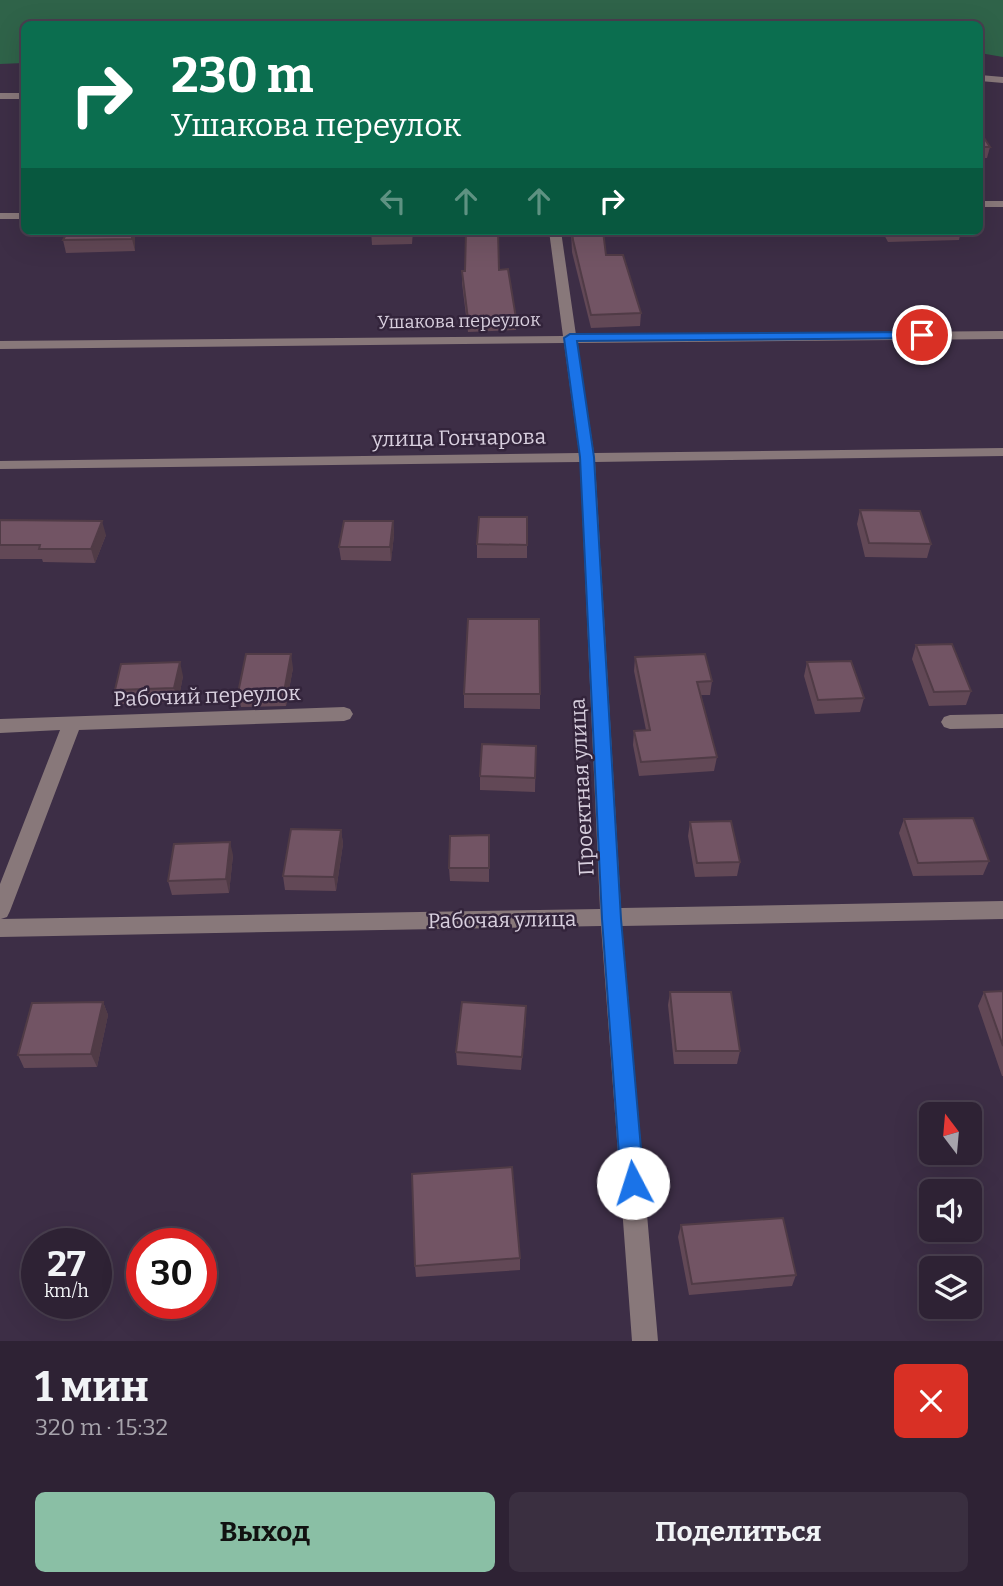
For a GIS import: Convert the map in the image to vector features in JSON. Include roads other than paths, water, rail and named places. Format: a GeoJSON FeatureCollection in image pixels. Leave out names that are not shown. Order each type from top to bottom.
{"type":"FeatureCollection","features":[{"type":"Feature","properties":{"kind":"street"},"geometry":{"type":"LineString","coordinates":[[983,78],[1003,80]]}},
{"type":"Feature","properties":{"kind":"street"},"geometry":{"type":"LineString","coordinates":[[0,96],[21,96]]}},
{"type":"Feature","properties":{"kind":"street"},"geometry":{"type":"LineString","coordinates":[[983,204],[1003,204]]}},
{"type":"Feature","properties":{"kind":"street"},"geometry":{"type":"LineString","coordinates":[[0,216],[21,216]]}},
{"type":"Feature","properties":{"kind":"street","name":"Проектная улица"},"geometry":{"type":"LineString","coordinates":[[556,235],[587,457],[611,919],[645,1341]]}},
{"type":"Feature","properties":{"kind":"street","name":"Ушакова переулок"},"geometry":{"type":"LineString","coordinates":[[0,345],[1003,335]]}},
{"type":"Feature","properties":{"kind":"street","name":"улица Гончарова"},"geometry":{"type":"LineString","coordinates":[[0,465],[1003,452]]}},
{"type":"Feature","properties":{"kind":"street","name":"Рабочий переулок"},"geometry":{"type":"LineString","coordinates":[[0,726],[344,714]]}},
{"type":"Feature","properties":{"kind":"street"},"geometry":{"type":"LineString","coordinates":[[950,722],[1003,721]]}},
{"type":"Feature","properties":{"kind":"street"},"geometry":{"type":"LineString","coordinates":[[0,911],[72,724]]}},
{"type":"Feature","properties":{"kind":"street","name":"Рабочая улица"},"geometry":{"type":"LineString","coordinates":[[0,928],[1003,910]]}}]}
